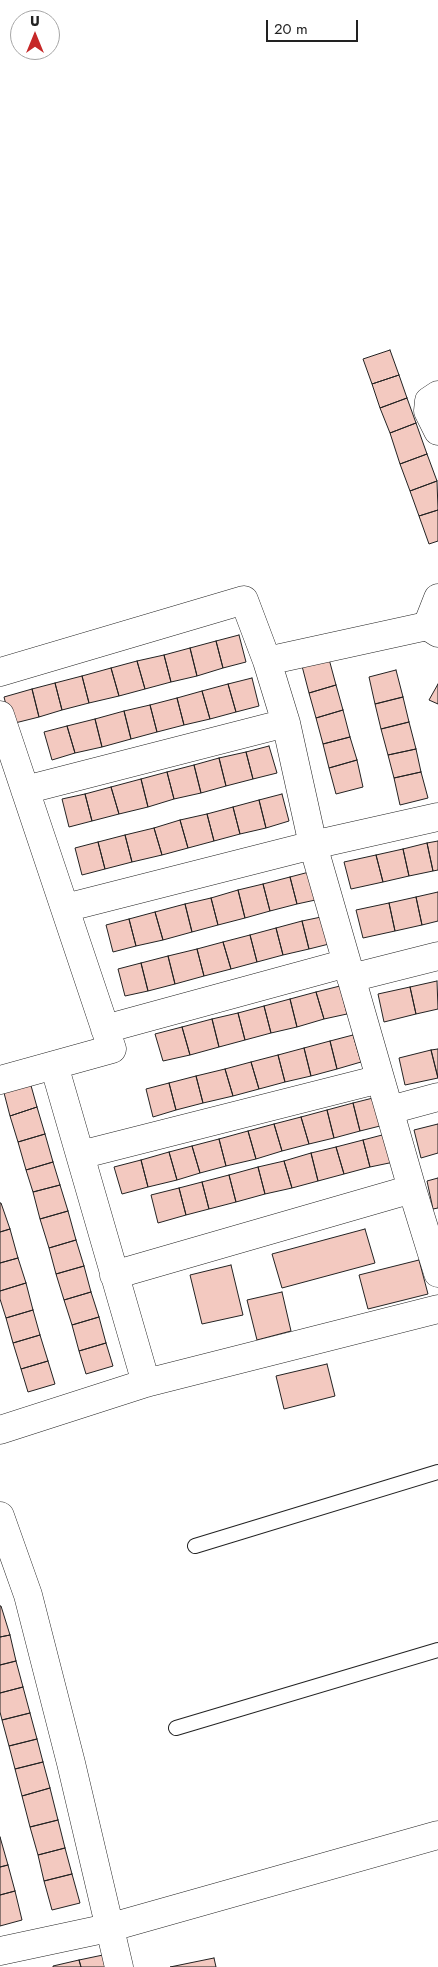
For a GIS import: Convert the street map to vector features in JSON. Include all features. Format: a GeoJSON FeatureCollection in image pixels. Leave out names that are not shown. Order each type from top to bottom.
{"type":"FeatureCollection","features":[{"type":"Feature","properties":{"kind":"street"},"geometry":{"type":"LineString","coordinates":[[438,395],[429,401],[428,411],[438,432]]}},
{"type":"Feature","properties":{"kind":"street"},"geometry":{"type":"LineString","coordinates":[[267,661],[432,630],[438,598]]}},
{"type":"Feature","properties":{"kind":"street"},"geometry":{"type":"LineString","coordinates":[[0,672],[244,600],[267,661],[286,723],[313,846],[412,1189],[433,1245],[438,1273]]}},
{"type":"Feature","properties":{"kind":"street"},"geometry":{"type":"LineString","coordinates":[[0,715],[112,1049],[0,1080]]}},
{"type":"Feature","properties":{"kind":"street"},"geometry":{"type":"LineString","coordinates":[[25,790],[286,723]]}},
{"type":"Feature","properties":{"kind":"street"},"geometry":{"type":"LineString","coordinates":[[65,908],[438,817]]}},
{"type":"Feature","properties":{"kind":"street"},"geometry":{"type":"LineString","coordinates":[[105,1029],[349,971],[438,956]]}},
{"type":"Feature","properties":{"kind":"street"},"geometry":{"type":"LineString","coordinates":[[54,1066],[146,1383]]}},
{"type":"Feature","properties":{"kind":"street"},"geometry":{"type":"LineString","coordinates":[[80,1155],[380,1079]]}},
{"type":"Feature","properties":{"kind":"street"},"geometry":{"type":"LineString","coordinates":[[390,1110],[438,1097]]}},
{"type":"Feature","properties":{"kind":"street"},"geometry":{"type":"LineString","coordinates":[[114,1275],[412,1189]]}},
{"type":"Feature","properties":{"kind":"street"},"geometry":{"type":"LineString","coordinates":[[0,1430],[146,1383],[438,1309]]}},
{"type":"Feature","properties":{"kind":"street"},"geometry":{"type":"LineString","coordinates":[[0,1516],[28,1596],[118,1967]]}},
{"type":"Feature","properties":{"kind":"street"},"geometry":{"type":"LineString","coordinates":[[0,1951],[108,1928],[438,1835]]}},
{"type":"Feature","properties":{"kind":"lane"},"geometry":{"type":"LineString","coordinates":[[195,1546],[438,1472]]}},
{"type":"Feature","properties":{"kind":"lane"},"geometry":{"type":"LineString","coordinates":[[176,1728],[438,1650]]}},
{"type":"Feature","properties":{"kind":"building"},"geometry":{"type":"Polygon","coordinates":[[[390,350],[399,375],[372,384],[363,359],[390,350]]]}},
{"type":"Feature","properties":{"kind":"building"},"geometry":{"type":"Polygon","coordinates":[[[399,375],[407,398],[380,408],[372,384],[399,375]]]}},
{"type":"Feature","properties":{"kind":"building"},"geometry":{"type":"Polygon","coordinates":[[[407,398],[416,423],[390,433],[380,408],[407,398]]]}},
{"type":"Feature","properties":{"kind":"building"},"geometry":{"type":"Polygon","coordinates":[[[416,423],[427,454],[400,464],[390,433],[416,423]]]}},
{"type":"Feature","properties":{"kind":"building"},"geometry":{"type":"Polygon","coordinates":[[[427,454],[437,481],[410,491],[400,464],[427,454]]]}},
{"type":"Feature","properties":{"kind":"building"},"geometry":{"type":"Polygon","coordinates":[[[437,481],[438,510],[419,516],[410,491],[437,481]]]}},
{"type":"Feature","properties":{"kind":"building"},"geometry":{"type":"Polygon","coordinates":[[[438,510],[438,541],[429,544],[419,516],[438,510]]]}},
{"type":"Feature","properties":{"kind":"building"},"geometry":{"type":"Polygon","coordinates":[[[239,635],[246,662],[223,668],[216,641],[239,635]]]}},
{"type":"Feature","properties":{"kind":"building"},"geometry":{"type":"Polygon","coordinates":[[[216,641],[223,668],[197,676],[190,648],[216,641]]]}},
{"type":"Feature","properties":{"kind":"building"},"geometry":{"type":"Polygon","coordinates":[[[190,648],[197,676],[171,682],[164,655],[190,648]]]}},
{"type":"Feature","properties":{"kind":"building"},"geometry":{"type":"Polygon","coordinates":[[[164,655],[171,682],[145,689],[137,661],[164,655]]]}},
{"type":"Feature","properties":{"kind":"building"},"geometry":{"type":"Polygon","coordinates":[[[329,659],[336,685],[309,693],[302,666],[329,659]]]}},
{"type":"Feature","properties":{"kind":"building"},"geometry":{"type":"Polygon","coordinates":[[[137,661],[145,689],[119,696],[111,668],[137,661]]]}},
{"type":"Feature","properties":{"kind":"building"},"geometry":{"type":"Polygon","coordinates":[[[111,668],[119,696],[89,703],[82,676],[111,668]]]}},
{"type":"Feature","properties":{"kind":"building"},"geometry":{"type":"Polygon","coordinates":[[[396,670],[403,697],[375,704],[369,677],[396,670]]]}},
{"type":"Feature","properties":{"kind":"building"},"geometry":{"type":"Polygon","coordinates":[[[82,676],[89,703],[62,710],[55,683],[82,676]]]}},
{"type":"Feature","properties":{"kind":"building"},"geometry":{"type":"Polygon","coordinates":[[[252,678],[259,706],[236,712],[228,684],[252,678]]]}},
{"type":"Feature","properties":{"kind":"building"},"geometry":{"type":"Polygon","coordinates":[[[55,683],[62,710],[39,717],[32,689],[55,683]]]}},
{"type":"Feature","properties":{"kind":"building"},"geometry":{"type":"Polygon","coordinates":[[[228,684],[236,712],[210,719],[202,691],[228,684]]]}},
{"type":"Feature","properties":{"kind":"building"},"geometry":{"type":"Polygon","coordinates":[[[438,684],[438,704],[429,700],[438,684]]]}},
{"type":"Feature","properties":{"kind":"building"},"geometry":{"type":"Polygon","coordinates":[[[336,685],[343,710],[316,718],[309,693],[336,685]]]}},
{"type":"Feature","properties":{"kind":"building"},"geometry":{"type":"Polygon","coordinates":[[[32,689],[39,717],[11,724],[4,697],[32,689]]]}},
{"type":"Feature","properties":{"kind":"building"},"geometry":{"type":"Polygon","coordinates":[[[202,691],[210,719],[184,725],[177,698],[202,691]]]}},
{"type":"Feature","properties":{"kind":"building"},"geometry":{"type":"Polygon","coordinates":[[[403,697],[409,722],[381,729],[375,704],[403,697]]]}},
{"type":"Feature","properties":{"kind":"building"},"geometry":{"type":"Polygon","coordinates":[[[177,698],[184,725],[157,732],[150,705],[177,698]]]}},
{"type":"Feature","properties":{"kind":"building"},"geometry":{"type":"Polygon","coordinates":[[[150,705],[157,732],[131,739],[124,711],[150,705]]]}},
{"type":"Feature","properties":{"kind":"building"},"geometry":{"type":"Polygon","coordinates":[[[343,710],[350,737],[323,744],[316,718],[343,710]]]}},
{"type":"Feature","properties":{"kind":"building"},"geometry":{"type":"Polygon","coordinates":[[[124,711],[131,739],[102,747],[95,719],[124,711]]]}},
{"type":"Feature","properties":{"kind":"building"},"geometry":{"type":"Polygon","coordinates":[[[95,719],[102,747],[75,753],[67,726],[95,719]]]}},
{"type":"Feature","properties":{"kind":"building"},"geometry":{"type":"Polygon","coordinates":[[[409,722],[416,749],[388,755],[381,729],[409,722]]]}},
{"type":"Feature","properties":{"kind":"building"},"geometry":{"type":"Polygon","coordinates":[[[67,726],[75,753],[52,760],[44,732],[67,726]]]}},
{"type":"Feature","properties":{"kind":"building"},"geometry":{"type":"Polygon","coordinates":[[[350,737],[357,760],[329,768],[323,744],[350,737]]]}},
{"type":"Feature","properties":{"kind":"building"},"geometry":{"type":"Polygon","coordinates":[[[269,746],[277,773],[253,779],[246,752],[269,746]]]}},
{"type":"Feature","properties":{"kind":"building"},"geometry":{"type":"Polygon","coordinates":[[[416,749],[421,772],[394,778],[388,755],[416,749]]]}},
{"type":"Feature","properties":{"kind":"building"},"geometry":{"type":"Polygon","coordinates":[[[246,752],[253,779],[226,786],[219,758],[246,752]]]}},
{"type":"Feature","properties":{"kind":"building"},"geometry":{"type":"Polygon","coordinates":[[[219,758],[226,786],[201,793],[194,765],[219,758]]]}},
{"type":"Feature","properties":{"kind":"building"},"geometry":{"type":"Polygon","coordinates":[[[357,760],[363,787],[336,794],[329,768],[357,760]]]}},
{"type":"Feature","properties":{"kind":"building"},"geometry":{"type":"Polygon","coordinates":[[[194,765],[201,793],[174,799],[167,772],[194,765]]]}},
{"type":"Feature","properties":{"kind":"building"},"geometry":{"type":"Polygon","coordinates":[[[167,772],[174,799],[148,807],[141,779],[167,772]]]}},
{"type":"Feature","properties":{"kind":"building"},"geometry":{"type":"Polygon","coordinates":[[[421,772],[428,798],[400,805],[394,778],[421,772]]]}},
{"type":"Feature","properties":{"kind":"building"},"geometry":{"type":"Polygon","coordinates":[[[141,779],[148,807],[119,814],[111,787],[141,779]]]}},
{"type":"Feature","properties":{"kind":"building"},"geometry":{"type":"Polygon","coordinates":[[[111,787],[119,814],[92,821],[85,794],[111,787]]]}},
{"type":"Feature","properties":{"kind":"building"},"geometry":{"type":"Polygon","coordinates":[[[85,794],[92,821],[69,827],[62,799],[85,794]]]}},
{"type":"Feature","properties":{"kind":"building"},"geometry":{"type":"Polygon","coordinates":[[[282,794],[289,821],[266,828],[259,800],[282,794]]]}},
{"type":"Feature","properties":{"kind":"building"},"geometry":{"type":"Polygon","coordinates":[[[259,800],[266,828],[240,834],[233,807],[259,800]]]}},
{"type":"Feature","properties":{"kind":"building"},"geometry":{"type":"Polygon","coordinates":[[[233,807],[240,834],[214,841],[207,814],[233,807]]]}},
{"type":"Feature","properties":{"kind":"building"},"geometry":{"type":"Polygon","coordinates":[[[207,814],[214,841],[188,848],[180,820],[207,814]]]}},
{"type":"Feature","properties":{"kind":"building"},"geometry":{"type":"Polygon","coordinates":[[[180,820],[188,848],[162,855],[154,828],[180,820]]]}},
{"type":"Feature","properties":{"kind":"building"},"geometry":{"type":"Polygon","coordinates":[[[154,828],[162,855],[132,862],[125,835],[154,828]]]}},
{"type":"Feature","properties":{"kind":"building"},"geometry":{"type":"Polygon","coordinates":[[[125,835],[132,862],[105,869],[98,842],[125,835]]]}},
{"type":"Feature","properties":{"kind":"building"},"geometry":{"type":"Polygon","coordinates":[[[438,841],[438,870],[433,871],[427,843],[438,841]]]}},
{"type":"Feature","properties":{"kind":"building"},"geometry":{"type":"Polygon","coordinates":[[[98,842],[105,869],[82,875],[75,848],[98,842]]]}},
{"type":"Feature","properties":{"kind":"building"},"geometry":{"type":"Polygon","coordinates":[[[427,843],[433,871],[409,876],[403,849],[427,843]]]}},
{"type":"Feature","properties":{"kind":"building"},"geometry":{"type":"Polygon","coordinates":[[[403,849],[409,876],[383,882],[376,855],[403,849]]]}},
{"type":"Feature","properties":{"kind":"building"},"geometry":{"type":"Polygon","coordinates":[[[376,855],[383,882],[351,889],[344,862],[376,855]]]}},
{"type":"Feature","properties":{"kind":"building"},"geometry":{"type":"Polygon","coordinates":[[[313,871],[320,899],[297,904],[290,877],[313,871]]]}},
{"type":"Feature","properties":{"kind":"building"},"geometry":{"type":"Polygon","coordinates":[[[290,877],[297,904],[270,911],[263,884],[290,877]]]}},
{"type":"Feature","properties":{"kind":"building"},"geometry":{"type":"Polygon","coordinates":[[[263,884],[270,911],[245,918],[238,890],[263,884]]]}},
{"type":"Feature","properties":{"kind":"building"},"geometry":{"type":"Polygon","coordinates":[[[238,890],[245,918],[218,925],[211,898],[238,890]]]}},
{"type":"Feature","properties":{"kind":"building"},"geometry":{"type":"Polygon","coordinates":[[[438,892],[438,921],[422,925],[416,897],[438,892]]]}},
{"type":"Feature","properties":{"kind":"building"},"geometry":{"type":"Polygon","coordinates":[[[416,897],[422,925],[395,931],[389,903],[416,897]]]}},
{"type":"Feature","properties":{"kind":"building"},"geometry":{"type":"Polygon","coordinates":[[[211,898],[218,925],[192,932],[185,904],[211,898]]]}},
{"type":"Feature","properties":{"kind":"building"},"geometry":{"type":"Polygon","coordinates":[[[389,903],[395,931],[363,938],[356,910],[389,903]]]}},
{"type":"Feature","properties":{"kind":"building"},"geometry":{"type":"Polygon","coordinates":[[[185,904],[192,932],[163,940],[155,912],[185,904]]]}},
{"type":"Feature","properties":{"kind":"building"},"geometry":{"type":"Polygon","coordinates":[[[155,912],[163,940],[136,946],[129,919],[155,912]]]}},
{"type":"Feature","properties":{"kind":"building"},"geometry":{"type":"Polygon","coordinates":[[[326,916],[333,943],[309,949],[302,921],[326,916]]]}},
{"type":"Feature","properties":{"kind":"building"},"geometry":{"type":"Polygon","coordinates":[[[129,919],[136,946],[113,952],[106,925],[129,919]]]}},
{"type":"Feature","properties":{"kind":"building"},"geometry":{"type":"Polygon","coordinates":[[[302,921],[309,949],[283,955],[276,928],[302,921]]]}},
{"type":"Feature","properties":{"kind":"building"},"geometry":{"type":"Polygon","coordinates":[[[276,928],[283,955],[257,962],[250,935],[276,928]]]}},
{"type":"Feature","properties":{"kind":"building"},"geometry":{"type":"Polygon","coordinates":[[[250,935],[257,962],[231,969],[223,942],[250,935]]]}},
{"type":"Feature","properties":{"kind":"building"},"geometry":{"type":"Polygon","coordinates":[[[223,942],[231,969],[204,976],[197,949],[223,942]]]}},
{"type":"Feature","properties":{"kind":"building"},"geometry":{"type":"Polygon","coordinates":[[[197,949],[204,976],[175,984],[168,956],[197,949]]]}},
{"type":"Feature","properties":{"kind":"building"},"geometry":{"type":"Polygon","coordinates":[[[168,956],[175,984],[148,991],[141,963],[168,956]]]}},
{"type":"Feature","properties":{"kind":"building"},"geometry":{"type":"Polygon","coordinates":[[[141,963],[148,991],[125,996],[118,969],[141,963]]]}},
{"type":"Feature","properties":{"kind":"building"},"geometry":{"type":"Polygon","coordinates":[[[437,981],[438,1009],[416,1014],[410,987],[437,981]]]}},
{"type":"Feature","properties":{"kind":"building"},"geometry":{"type":"Polygon","coordinates":[[[340,986],[347,1014],[324,1019],[316,992],[340,986]]]}},
{"type":"Feature","properties":{"kind":"building"},"geometry":{"type":"Polygon","coordinates":[[[410,987],[416,1014],[384,1022],[378,994],[410,987]]]}},
{"type":"Feature","properties":{"kind":"building"},"geometry":{"type":"Polygon","coordinates":[[[316,992],[324,1019],[297,1027],[290,999],[316,992]]]}},
{"type":"Feature","properties":{"kind":"building"},"geometry":{"type":"Polygon","coordinates":[[[290,999],[297,1027],[271,1033],[264,1006],[290,999]]]}},
{"type":"Feature","properties":{"kind":"building"},"geometry":{"type":"Polygon","coordinates":[[[264,1006],[271,1033],[245,1040],[238,1013],[264,1006]]]}},
{"type":"Feature","properties":{"kind":"building"},"geometry":{"type":"Polygon","coordinates":[[[238,1013],[245,1040],[219,1047],[212,1019],[238,1013]]]}},
{"type":"Feature","properties":{"kind":"building"},"geometry":{"type":"Polygon","coordinates":[[[212,1019],[219,1047],[190,1055],[182,1027],[212,1019]]]}},
{"type":"Feature","properties":{"kind":"building"},"geometry":{"type":"Polygon","coordinates":[[[182,1027],[190,1055],[163,1061],[155,1034],[182,1027]]]}},
{"type":"Feature","properties":{"kind":"building"},"geometry":{"type":"Polygon","coordinates":[[[353,1035],[361,1062],[337,1069],[330,1041],[353,1035]]]}},
{"type":"Feature","properties":{"kind":"building"},"geometry":{"type":"Polygon","coordinates":[[[330,1041],[337,1069],[311,1076],[304,1048],[330,1041]]]}},
{"type":"Feature","properties":{"kind":"building"},"geometry":{"type":"Polygon","coordinates":[[[304,1048],[311,1076],[285,1082],[278,1055],[304,1048]]]}},
{"type":"Feature","properties":{"kind":"building"},"geometry":{"type":"Polygon","coordinates":[[[438,1049],[438,1078],[431,1050],[438,1049]]]}},
{"type":"Feature","properties":{"kind":"building"},"geometry":{"type":"Polygon","coordinates":[[[431,1050],[438,1078],[405,1085],[399,1058],[431,1050]]]}},
{"type":"Feature","properties":{"kind":"building"},"geometry":{"type":"Polygon","coordinates":[[[278,1055],[285,1082],[259,1089],[251,1062],[278,1055]]]}},
{"type":"Feature","properties":{"kind":"building"},"geometry":{"type":"Polygon","coordinates":[[[251,1062],[259,1089],[233,1096],[225,1069],[251,1062]]]}},
{"type":"Feature","properties":{"kind":"building"},"geometry":{"type":"Polygon","coordinates":[[[225,1069],[233,1096],[203,1103],[196,1076],[225,1069]]]}},
{"type":"Feature","properties":{"kind":"building"},"geometry":{"type":"Polygon","coordinates":[[[196,1076],[203,1103],[176,1110],[169,1083],[196,1076]]]}},
{"type":"Feature","properties":{"kind":"building"},"geometry":{"type":"Polygon","coordinates":[[[30,1082],[37,1107],[10,1116],[3,1089],[30,1082]]]}},
{"type":"Feature","properties":{"kind":"building"},"geometry":{"type":"Polygon","coordinates":[[[169,1083],[176,1110],[153,1117],[146,1089],[169,1083]]]}},
{"type":"Feature","properties":{"kind":"building"},"geometry":{"type":"Polygon","coordinates":[[[377,1097],[384,1125],[360,1131],[353,1103],[377,1097]]]}},
{"type":"Feature","properties":{"kind":"building"},"geometry":{"type":"Polygon","coordinates":[[[353,1103],[360,1131],[334,1138],[327,1110],[353,1103]]]}},
{"type":"Feature","properties":{"kind":"building"},"geometry":{"type":"Polygon","coordinates":[[[37,1107],[45,1134],[18,1142],[10,1116],[37,1107]]]}},
{"type":"Feature","properties":{"kind":"building"},"geometry":{"type":"Polygon","coordinates":[[[327,1110],[334,1138],[309,1144],[301,1117],[327,1110]]]}},
{"type":"Feature","properties":{"kind":"building"},"geometry":{"type":"Polygon","coordinates":[[[301,1117],[309,1144],[282,1151],[274,1124],[301,1117]]]}},
{"type":"Feature","properties":{"kind":"building"},"geometry":{"type":"Polygon","coordinates":[[[274,1124],[282,1151],[256,1159],[248,1131],[274,1124]]]}},
{"type":"Feature","properties":{"kind":"building"},"geometry":{"type":"Polygon","coordinates":[[[438,1124],[438,1153],[421,1158],[414,1130],[438,1124]]]}},
{"type":"Feature","properties":{"kind":"building"},"geometry":{"type":"Polygon","coordinates":[[[248,1131],[256,1159],[226,1166],[219,1139],[248,1131]]]}},
{"type":"Feature","properties":{"kind":"building"},"geometry":{"type":"Polygon","coordinates":[[[45,1134],[53,1162],[26,1170],[18,1142],[45,1134]]]}},
{"type":"Feature","properties":{"kind":"building"},"geometry":{"type":"Polygon","coordinates":[[[386,1134],[394,1162],[370,1167],[363,1140],[386,1134]]]}},
{"type":"Feature","properties":{"kind":"building"},"geometry":{"type":"Polygon","coordinates":[[[219,1139],[226,1166],[200,1173],[192,1146],[219,1139]]]}},
{"type":"Feature","properties":{"kind":"building"},"geometry":{"type":"Polygon","coordinates":[[[363,1140],[370,1167],[344,1174],[336,1147],[363,1140]]]}},
{"type":"Feature","properties":{"kind":"building"},"geometry":{"type":"Polygon","coordinates":[[[192,1146],[200,1173],[177,1180],[169,1152],[192,1146]]]}},
{"type":"Feature","properties":{"kind":"building"},"geometry":{"type":"Polygon","coordinates":[[[336,1147],[344,1174],[318,1181],[311,1153],[336,1147]]]}},
{"type":"Feature","properties":{"kind":"building"},"geometry":{"type":"Polygon","coordinates":[[[169,1152],[177,1180],[148,1187],[141,1160],[169,1152]]]}},
{"type":"Feature","properties":{"kind":"building"},"geometry":{"type":"Polygon","coordinates":[[[311,1153],[318,1181],[292,1188],[284,1161],[311,1153]]]}},
{"type":"Feature","properties":{"kind":"building"},"geometry":{"type":"Polygon","coordinates":[[[141,1160],[148,1187],[122,1194],[114,1167],[141,1160]]]}},
{"type":"Feature","properties":{"kind":"building"},"geometry":{"type":"Polygon","coordinates":[[[284,1161],[292,1188],[265,1194],[258,1167],[284,1161]]]}},
{"type":"Feature","properties":{"kind":"building"},"geometry":{"type":"Polygon","coordinates":[[[53,1162],[60,1185],[33,1192],[26,1170],[53,1162]]]}},
{"type":"Feature","properties":{"kind":"building"},"geometry":{"type":"Polygon","coordinates":[[[258,1167],[265,1194],[236,1202],[229,1175],[258,1167]]]}},
{"type":"Feature","properties":{"kind":"building"},"geometry":{"type":"Polygon","coordinates":[[[229,1175],[236,1202],[209,1209],[202,1182],[229,1175]]]}},
{"type":"Feature","properties":{"kind":"building"},"geometry":{"type":"Polygon","coordinates":[[[438,1178],[438,1208],[433,1209],[427,1181],[438,1178]]]}},
{"type":"Feature","properties":{"kind":"building"},"geometry":{"type":"Polygon","coordinates":[[[202,1182],[209,1209],[186,1215],[179,1188],[202,1182]]]}},
{"type":"Feature","properties":{"kind":"building"},"geometry":{"type":"Polygon","coordinates":[[[60,1185],[68,1211],[40,1219],[33,1192],[60,1185]]]}},
{"type":"Feature","properties":{"kind":"building"},"geometry":{"type":"Polygon","coordinates":[[[179,1188],[186,1215],[158,1223],[151,1195],[179,1188]]]}},
{"type":"Feature","properties":{"kind":"building"},"geometry":{"type":"Polygon","coordinates":[[[0,1203],[10,1229],[0,1232],[0,1203]]]}},
{"type":"Feature","properties":{"kind":"building"},"geometry":{"type":"Polygon","coordinates":[[[68,1211],[76,1240],[49,1248],[40,1219],[68,1211]]]}},
{"type":"Feature","properties":{"kind":"building"},"geometry":{"type":"Polygon","coordinates":[[[10,1229],[18,1258],[0,1263],[0,1232],[10,1229]]]}},
{"type":"Feature","properties":{"kind":"building"},"geometry":{"type":"Polygon","coordinates":[[[365,1229],[375,1263],[282,1288],[272,1254],[365,1229]]]}},
{"type":"Feature","properties":{"kind":"building"},"geometry":{"type":"Polygon","coordinates":[[[76,1240],[84,1266],[56,1274],[49,1248],[76,1240]]]}},
{"type":"Feature","properties":{"kind":"building"},"geometry":{"type":"Polygon","coordinates":[[[18,1258],[26,1283],[0,1291],[0,1263],[18,1258]]]}},
{"type":"Feature","properties":{"kind":"building"},"geometry":{"type":"Polygon","coordinates":[[[419,1260],[428,1294],[368,1309],[359,1275],[419,1260]]]}},
{"type":"Feature","properties":{"kind":"building"},"geometry":{"type":"Polygon","coordinates":[[[231,1265],[243,1315],[202,1324],[190,1275],[231,1265]]]}},
{"type":"Feature","properties":{"kind":"building"},"geometry":{"type":"Polygon","coordinates":[[[84,1266],[91,1292],[64,1300],[56,1274],[84,1266]]]}},
{"type":"Feature","properties":{"kind":"building"},"geometry":{"type":"Polygon","coordinates":[[[26,1283],[33,1310],[6,1318],[0,1299],[0,1291],[26,1283]]]}},
{"type":"Feature","properties":{"kind":"building"},"geometry":{"type":"Polygon","coordinates":[[[91,1292],[99,1317],[72,1325],[64,1300],[91,1292]]]}},
{"type":"Feature","properties":{"kind":"building"},"geometry":{"type":"Polygon","coordinates":[[[282,1292],[291,1331],[257,1340],[247,1300],[282,1292]]]}},
{"type":"Feature","properties":{"kind":"building"},"geometry":{"type":"Polygon","coordinates":[[[33,1310],[40,1335],[13,1343],[6,1318],[33,1310]]]}},
{"type":"Feature","properties":{"kind":"building"},"geometry":{"type":"Polygon","coordinates":[[[99,1317],[106,1343],[79,1351],[72,1325],[99,1317]]]}},
{"type":"Feature","properties":{"kind":"building"},"geometry":{"type":"Polygon","coordinates":[[[40,1335],[48,1361],[21,1369],[13,1343],[40,1335]]]}},
{"type":"Feature","properties":{"kind":"building"},"geometry":{"type":"Polygon","coordinates":[[[106,1343],[113,1366],[86,1374],[79,1351],[106,1343]]]}},
{"type":"Feature","properties":{"kind":"building"},"geometry":{"type":"Polygon","coordinates":[[[48,1361],[55,1384],[28,1392],[21,1369],[48,1361]]]}},
{"type":"Feature","properties":{"kind":"building"},"geometry":{"type":"Polygon","coordinates":[[[327,1364],[335,1396],[284,1409],[276,1376],[327,1364]]]}},
{"type":"Feature","properties":{"kind":"building"},"geometry":{"type":"Polygon","coordinates":[[[0,1606],[10,1635],[0,1637],[0,1606]]]}},
{"type":"Feature","properties":{"kind":"building"},"geometry":{"type":"Polygon","coordinates":[[[10,1635],[16,1661],[0,1665],[0,1637],[10,1635]]]}},
{"type":"Feature","properties":{"kind":"building"},"geometry":{"type":"Polygon","coordinates":[[[16,1661],[23,1687],[0,1693],[0,1665],[16,1661]]]}},
{"type":"Feature","properties":{"kind":"building"},"geometry":{"type":"Polygon","coordinates":[[[23,1687],[30,1713],[2,1720],[0,1693],[23,1687]]]}},
{"type":"Feature","properties":{"kind":"building"},"geometry":{"type":"Polygon","coordinates":[[[30,1713],[37,1739],[9,1746],[2,1720],[30,1713]]]}},
{"type":"Feature","properties":{"kind":"building"},"geometry":{"type":"Polygon","coordinates":[[[37,1739],[43,1762],[15,1769],[9,1746],[37,1739]]]}},
{"type":"Feature","properties":{"kind":"building"},"geometry":{"type":"Polygon","coordinates":[[[43,1762],[50,1788],[22,1796],[15,1769],[43,1762]]]}},
{"type":"Feature","properties":{"kind":"building"},"geometry":{"type":"Polygon","coordinates":[[[50,1788],[58,1820],[30,1827],[22,1796],[50,1788]]]}},
{"type":"Feature","properties":{"kind":"building"},"geometry":{"type":"Polygon","coordinates":[[[58,1820],[65,1848],[38,1855],[30,1827],[58,1820]]]}},
{"type":"Feature","properties":{"kind":"building"},"geometry":{"type":"Polygon","coordinates":[[[0,1837],[8,1865],[0,1867],[0,1837]]]}},
{"type":"Feature","properties":{"kind":"building"},"geometry":{"type":"Polygon","coordinates":[[[65,1848],[72,1874],[44,1881],[38,1855],[65,1848]]]}},
{"type":"Feature","properties":{"kind":"building"},"geometry":{"type":"Polygon","coordinates":[[[8,1865],[15,1891],[0,1895],[0,1867],[8,1865]]]}},
{"type":"Feature","properties":{"kind":"building"},"geometry":{"type":"Polygon","coordinates":[[[72,1874],[80,1903],[52,1910],[44,1881],[72,1874]]]}},
{"type":"Feature","properties":{"kind":"building"},"geometry":{"type":"Polygon","coordinates":[[[15,1891],[22,1920],[0,1926],[0,1895],[15,1891]]]}},
{"type":"Feature","properties":{"kind":"building"},"geometry":{"type":"Polygon","coordinates":[[[103,1955],[105,1967],[81,1967],[79,1960],[103,1955]]]}},
{"type":"Feature","properties":{"kind":"building"},"geometry":{"type":"Polygon","coordinates":[[[214,1958],[216,1967],[170,1967],[214,1958]]]}},
{"type":"Feature","properties":{"kind":"building"},"geometry":{"type":"Polygon","coordinates":[[[79,1960],[81,1967],[53,1967],[53,1966],[79,1960]]]}}]}
